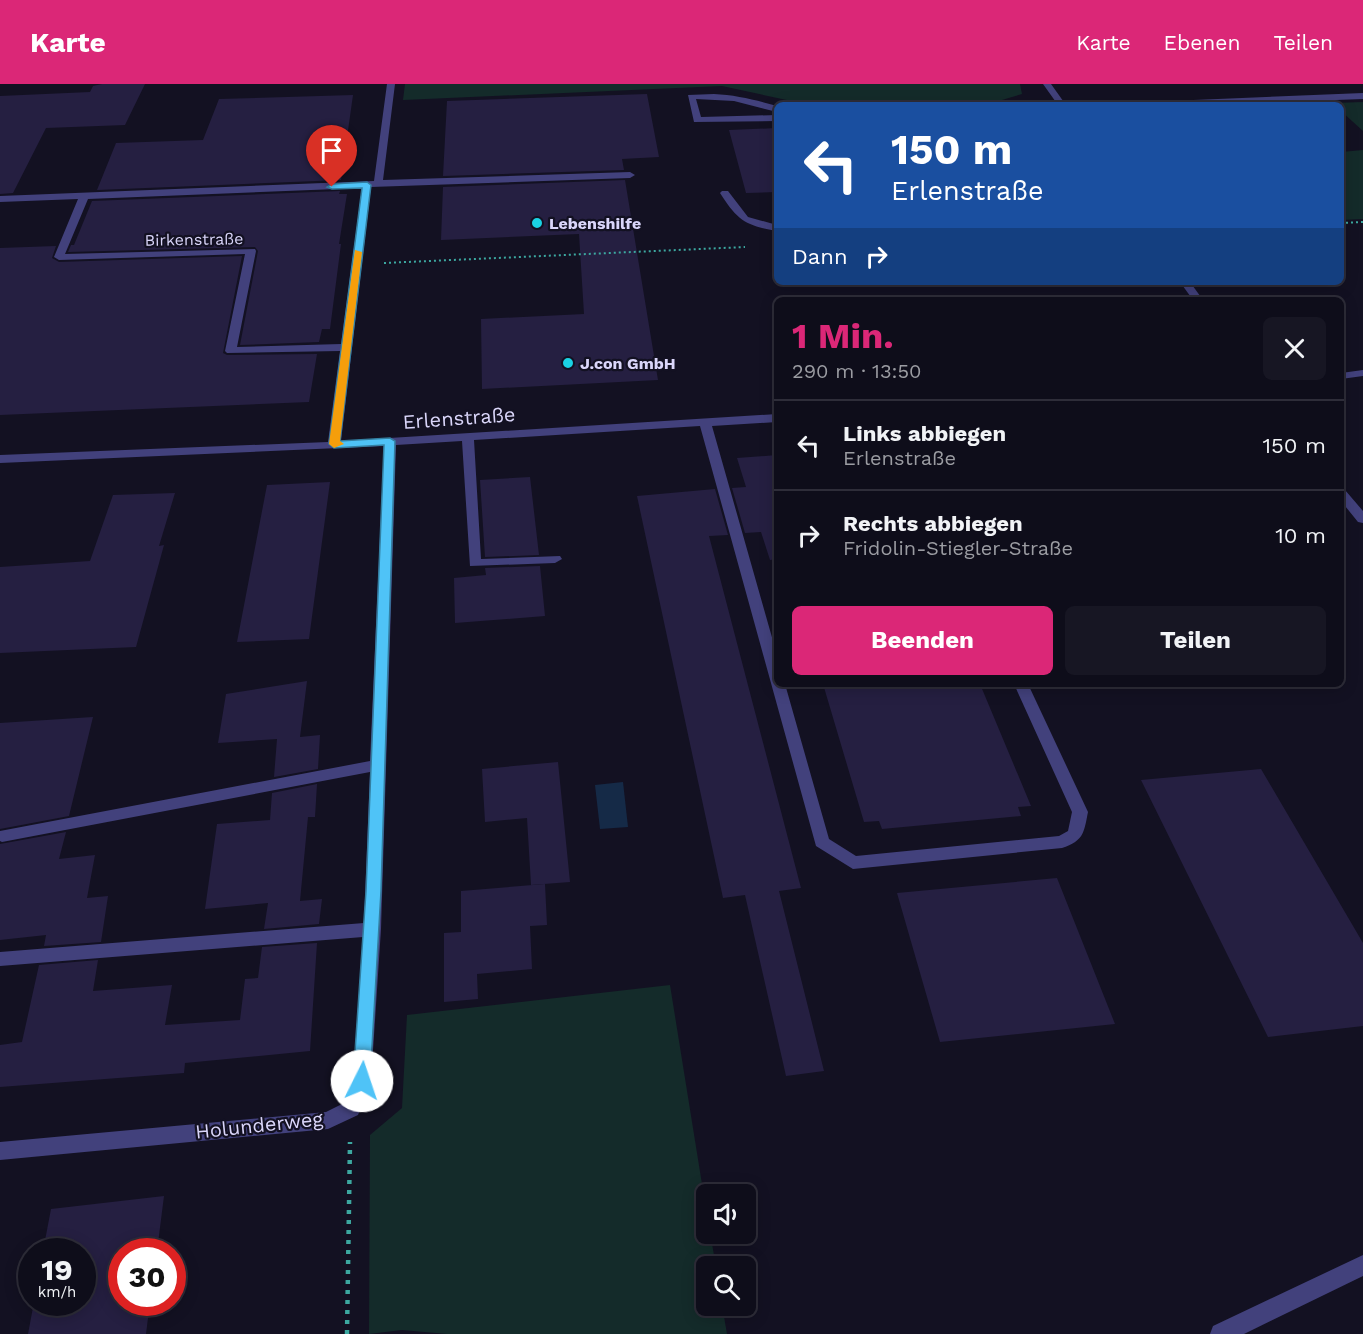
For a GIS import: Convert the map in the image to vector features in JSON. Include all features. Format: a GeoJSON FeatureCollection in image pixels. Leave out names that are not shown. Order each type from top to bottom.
{"type":"FeatureCollection","features":[{"type":"Feature","properties":{"kind":"street"},"geometry":{"type":"LineString","coordinates":[[334,444],[356,264],[391,84]]}},
{"type":"Feature","properties":{"kind":"street"},"geometry":{"type":"LineString","coordinates":[[1047,84],[1060,102]]}},
{"type":"Feature","properties":{"kind":"street"},"geometry":{"type":"LineString","coordinates":[[774,108],[748,99],[725,96],[691,97],[697,120],[774,118]]}},
{"type":"Feature","properties":{"kind":"street"},"geometry":{"type":"LineString","coordinates":[[1218,102],[1363,96]]}},
{"type":"Feature","properties":{"kind":"street"},"geometry":{"type":"LineString","coordinates":[[0,199],[630,175]]}},
{"type":"Feature","properties":{"kind":"street"},"geometry":{"type":"LineString","coordinates":[[725,193],[739,216],[762,226],[774,228]]}},
{"type":"Feature","properties":{"kind":"street","name":"Birkenstraße"},"geometry":{"type":"LineString","coordinates":[[84,196],[59,257],[251,251],[231,351],[346,347]]}},
{"type":"Feature","properties":{"kind":"street"},"geometry":{"type":"LineString","coordinates":[[1344,376],[1363,373]]}},
{"type":"Feature","properties":{"kind":"street","name":"Erlenstraße"},"geometry":{"type":"LineString","coordinates":[[0,459],[334,444],[774,418]]}},
{"type":"Feature","properties":{"kind":"street"},"geometry":{"type":"LineString","coordinates":[[705,422],[774,670]]}},
{"type":"Feature","properties":{"kind":"street"},"geometry":{"type":"LineString","coordinates":[[468,436],[475,563],[555,559]]}},
{"type":"Feature","properties":{"kind":"street","name":"Holunderweg"},"geometry":{"type":"LineString","coordinates":[[0,1151],[328,1120],[351,1109],[362,1081],[372,929],[390,441]]}},
{"type":"Feature","properties":{"kind":"street"},"geometry":{"type":"LineString","coordinates":[[1344,497],[1363,519]]}},
{"type":"Feature","properties":{"kind":"street"},"geometry":{"type":"LineString","coordinates":[[779,687],[822,842],[853,863],[1062,842],[1075,834],[1080,812],[1022,687]]}},
{"type":"Feature","properties":{"kind":"street"},"geometry":{"type":"LineString","coordinates":[[2,836],[377,765]]}},
{"type":"Feature","properties":{"kind":"street"},"geometry":{"type":"LineString","coordinates":[[0,959],[372,929]]}},
{"type":"Feature","properties":{"kind":"street"},"geometry":{"type":"LineString","coordinates":[[1221,1334],[1363,1265]]}},
{"type":"Feature","properties":{"kind":"path"},"geometry":{"type":"LineString","coordinates":[[1344,223],[1363,222]]}},
{"type":"Feature","properties":{"kind":"path"},"geometry":{"type":"LineString","coordinates":[[356,264],[749,247]]}},
{"type":"Feature","properties":{"kind":"path"},"geometry":{"type":"LineString","coordinates":[[347,1334],[351,1109]]}},
{"type":"Feature","properties":{"kind":"green space"},"geometry":{"type":"Polygon","coordinates":[[[405,84],[1020,84],[1022,94],[1002,100],[977,102],[796,102],[722,86],[403,100],[405,84]]]}},
{"type":"Feature","properties":{"kind":"green space"},"geometry":{"type":"Polygon","coordinates":[[[1363,102],[1363,131],[1344,114],[1344,103],[1363,102]]]}},
{"type":"Feature","properties":{"kind":"green space"},"geometry":{"type":"Polygon","coordinates":[[[1363,150],[1363,219],[1344,220],[1344,152],[1363,150]]]}},
{"type":"Feature","properties":{"kind":"green space"},"geometry":{"type":"Polygon","coordinates":[[[670,985],[702,1184],[696,1184],[696,1244],[712,1244],[714,1256],[696,1256],[696,1316],[724,1316],[727,1334],[447,1334],[402,1330],[369,1334],[370,1135],[402,1108],[407,1015],[670,985]]]}},
{"type":"Feature","properties":{"kind":"water"},"geometry":{"type":"Polygon","coordinates":[[[623,782],[628,827],[600,829],[595,785],[623,782]]]}},
{"type":"Feature","properties":{"kind":"building"},"geometry":{"type":"Polygon","coordinates":[[[145,84],[125,125],[46,128],[13,193],[0,194],[0,96],[90,92],[93,86],[145,84]]]}},
{"type":"Feature","properties":{"kind":"building"},"geometry":{"type":"Polygon","coordinates":[[[647,94],[659,157],[622,159],[624,170],[443,176],[447,101],[647,94]]]}},
{"type":"Feature","properties":{"kind":"building"},"geometry":{"type":"Polygon","coordinates":[[[353,95],[341,180],[97,190],[116,143],[203,140],[219,99],[353,95]]]}},
{"type":"Feature","properties":{"kind":"building"},"geometry":{"type":"Polygon","coordinates":[[[774,128],[774,192],[746,193],[729,130],[774,128]]]}},
{"type":"Feature","properties":{"kind":"building"},"geometry":{"type":"Polygon","coordinates":[[[625,180],[658,380],[482,389],[481,319],[584,314],[579,234],[441,240],[443,187],[625,180]]]}},
{"type":"Feature","properties":{"kind":"building"},"geometry":{"type":"Polygon","coordinates":[[[340,191],[339,194],[347,194],[330,329],[322,329],[319,342],[240,345],[258,251],[255,247],[68,252],[71,245],[74,245],[92,201],[340,191]]]}},
{"type":"Feature","properties":{"kind":"building"},"geometry":{"type":"Polygon","coordinates":[[[56,246],[52,258],[59,262],[242,256],[223,353],[227,355],[317,354],[309,402],[0,415],[0,248],[56,246]]]}},
{"type":"Feature","properties":{"kind":"building"},"geometry":{"type":"Polygon","coordinates":[[[774,455],[774,559],[770,560],[761,532],[745,533],[732,488],[746,487],[737,458],[774,455]]]}},
{"type":"Feature","properties":{"kind":"building"},"geometry":{"type":"Polygon","coordinates":[[[530,477],[539,555],[485,557],[480,480],[530,477]]]}},
{"type":"Feature","properties":{"kind":"building"},"geometry":{"type":"Polygon","coordinates":[[[330,482],[309,639],[237,642],[267,485],[330,482]]]}},
{"type":"Feature","properties":{"kind":"building"},"geometry":{"type":"Polygon","coordinates":[[[715,489],[728,535],[709,536],[801,888],[779,891],[824,1071],[786,1076],[745,895],[723,898],[637,496],[715,489]]]}},
{"type":"Feature","properties":{"kind":"building"},"geometry":{"type":"Polygon","coordinates":[[[175,493],[159,546],[164,545],[136,647],[0,653],[0,567],[90,561],[113,495],[175,493]]]}},
{"type":"Feature","properties":{"kind":"building"},"geometry":{"type":"Polygon","coordinates":[[[540,566],[545,616],[455,623],[454,578],[486,575],[485,568],[540,566]]]}},
{"type":"Feature","properties":{"kind":"building"},"geometry":{"type":"Polygon","coordinates":[[[307,681],[300,737],[320,735],[318,769],[274,777],[277,739],[218,743],[226,694],[307,681]]]}},
{"type":"Feature","properties":{"kind":"building"},"geometry":{"type":"Polygon","coordinates":[[[824,687],[981,687],[1031,806],[1018,807],[1021,816],[882,829],[879,821],[864,822],[824,687]]]}},
{"type":"Feature","properties":{"kind":"building"},"geometry":{"type":"Polygon","coordinates":[[[93,717],[69,816],[0,829],[0,723],[93,717]]]}},
{"type":"Feature","properties":{"kind":"building"},"geometry":{"type":"Polygon","coordinates":[[[558,762],[570,882],[531,885],[527,818],[485,822],[482,769],[558,762]]]}},
{"type":"Feature","properties":{"kind":"building"},"geometry":{"type":"Polygon","coordinates":[[[1261,769],[1363,943],[1363,1026],[1268,1037],[1141,780],[1261,769]]]}},
{"type":"Feature","properties":{"kind":"building"},"geometry":{"type":"Polygon","coordinates":[[[317,784],[315,817],[308,817],[300,901],[322,899],[319,924],[264,929],[268,903],[205,909],[217,824],[270,820],[272,793],[317,784]]]}},
{"type":"Feature","properties":{"kind":"building"},"geometry":{"type":"Polygon","coordinates":[[[66,832],[59,859],[95,855],[87,898],[108,896],[101,942],[44,946],[46,935],[0,940],[0,844],[66,832]]]}},
{"type":"Feature","properties":{"kind":"building"},"geometry":{"type":"Polygon","coordinates":[[[1057,878],[1115,1024],[940,1042],[897,893],[1057,878]]]}},
{"type":"Feature","properties":{"kind":"building"},"geometry":{"type":"Polygon","coordinates":[[[545,884],[547,925],[530,926],[532,969],[477,974],[478,999],[444,1002],[444,933],[461,932],[461,891],[545,884]]]}},
{"type":"Feature","properties":{"kind":"building"},"geometry":{"type":"Polygon","coordinates":[[[317,943],[310,1051],[185,1063],[184,1073],[0,1087],[0,1045],[22,1042],[39,965],[98,960],[93,991],[172,985],[165,1025],[240,1020],[245,979],[258,978],[262,947],[317,943]]]}},
{"type":"Feature","properties":{"kind":"building"},"geometry":{"type":"Polygon","coordinates":[[[164,1196],[159,1238],[108,1238],[108,1316],[148,1316],[146,1334],[28,1334],[31,1316],[96,1316],[96,1238],[45,1238],[51,1209],[164,1196]]]}},
{"type":"Feature","properties":{"kind":"slow traffic"},"geometry":{"type":"LineString","coordinates":[[339,444],[334,444],[358,252]]}},
{"type":"Feature","properties":{"kind":"place","name":"Lebenshilfe"},"geometry":{"type":"Point","coordinates":[537,223]}},
{"type":"Feature","properties":{"kind":"place","name":"J.con GmbH"},"geometry":{"type":"Point","coordinates":[568,363]}},
{"type":"Feature","properties":{"kind":"route"},"geometry":{"type":"LineString","coordinates":[[332,187],[367,185],[334,444],[390,441],[372,929],[362,1081]]}}]}
